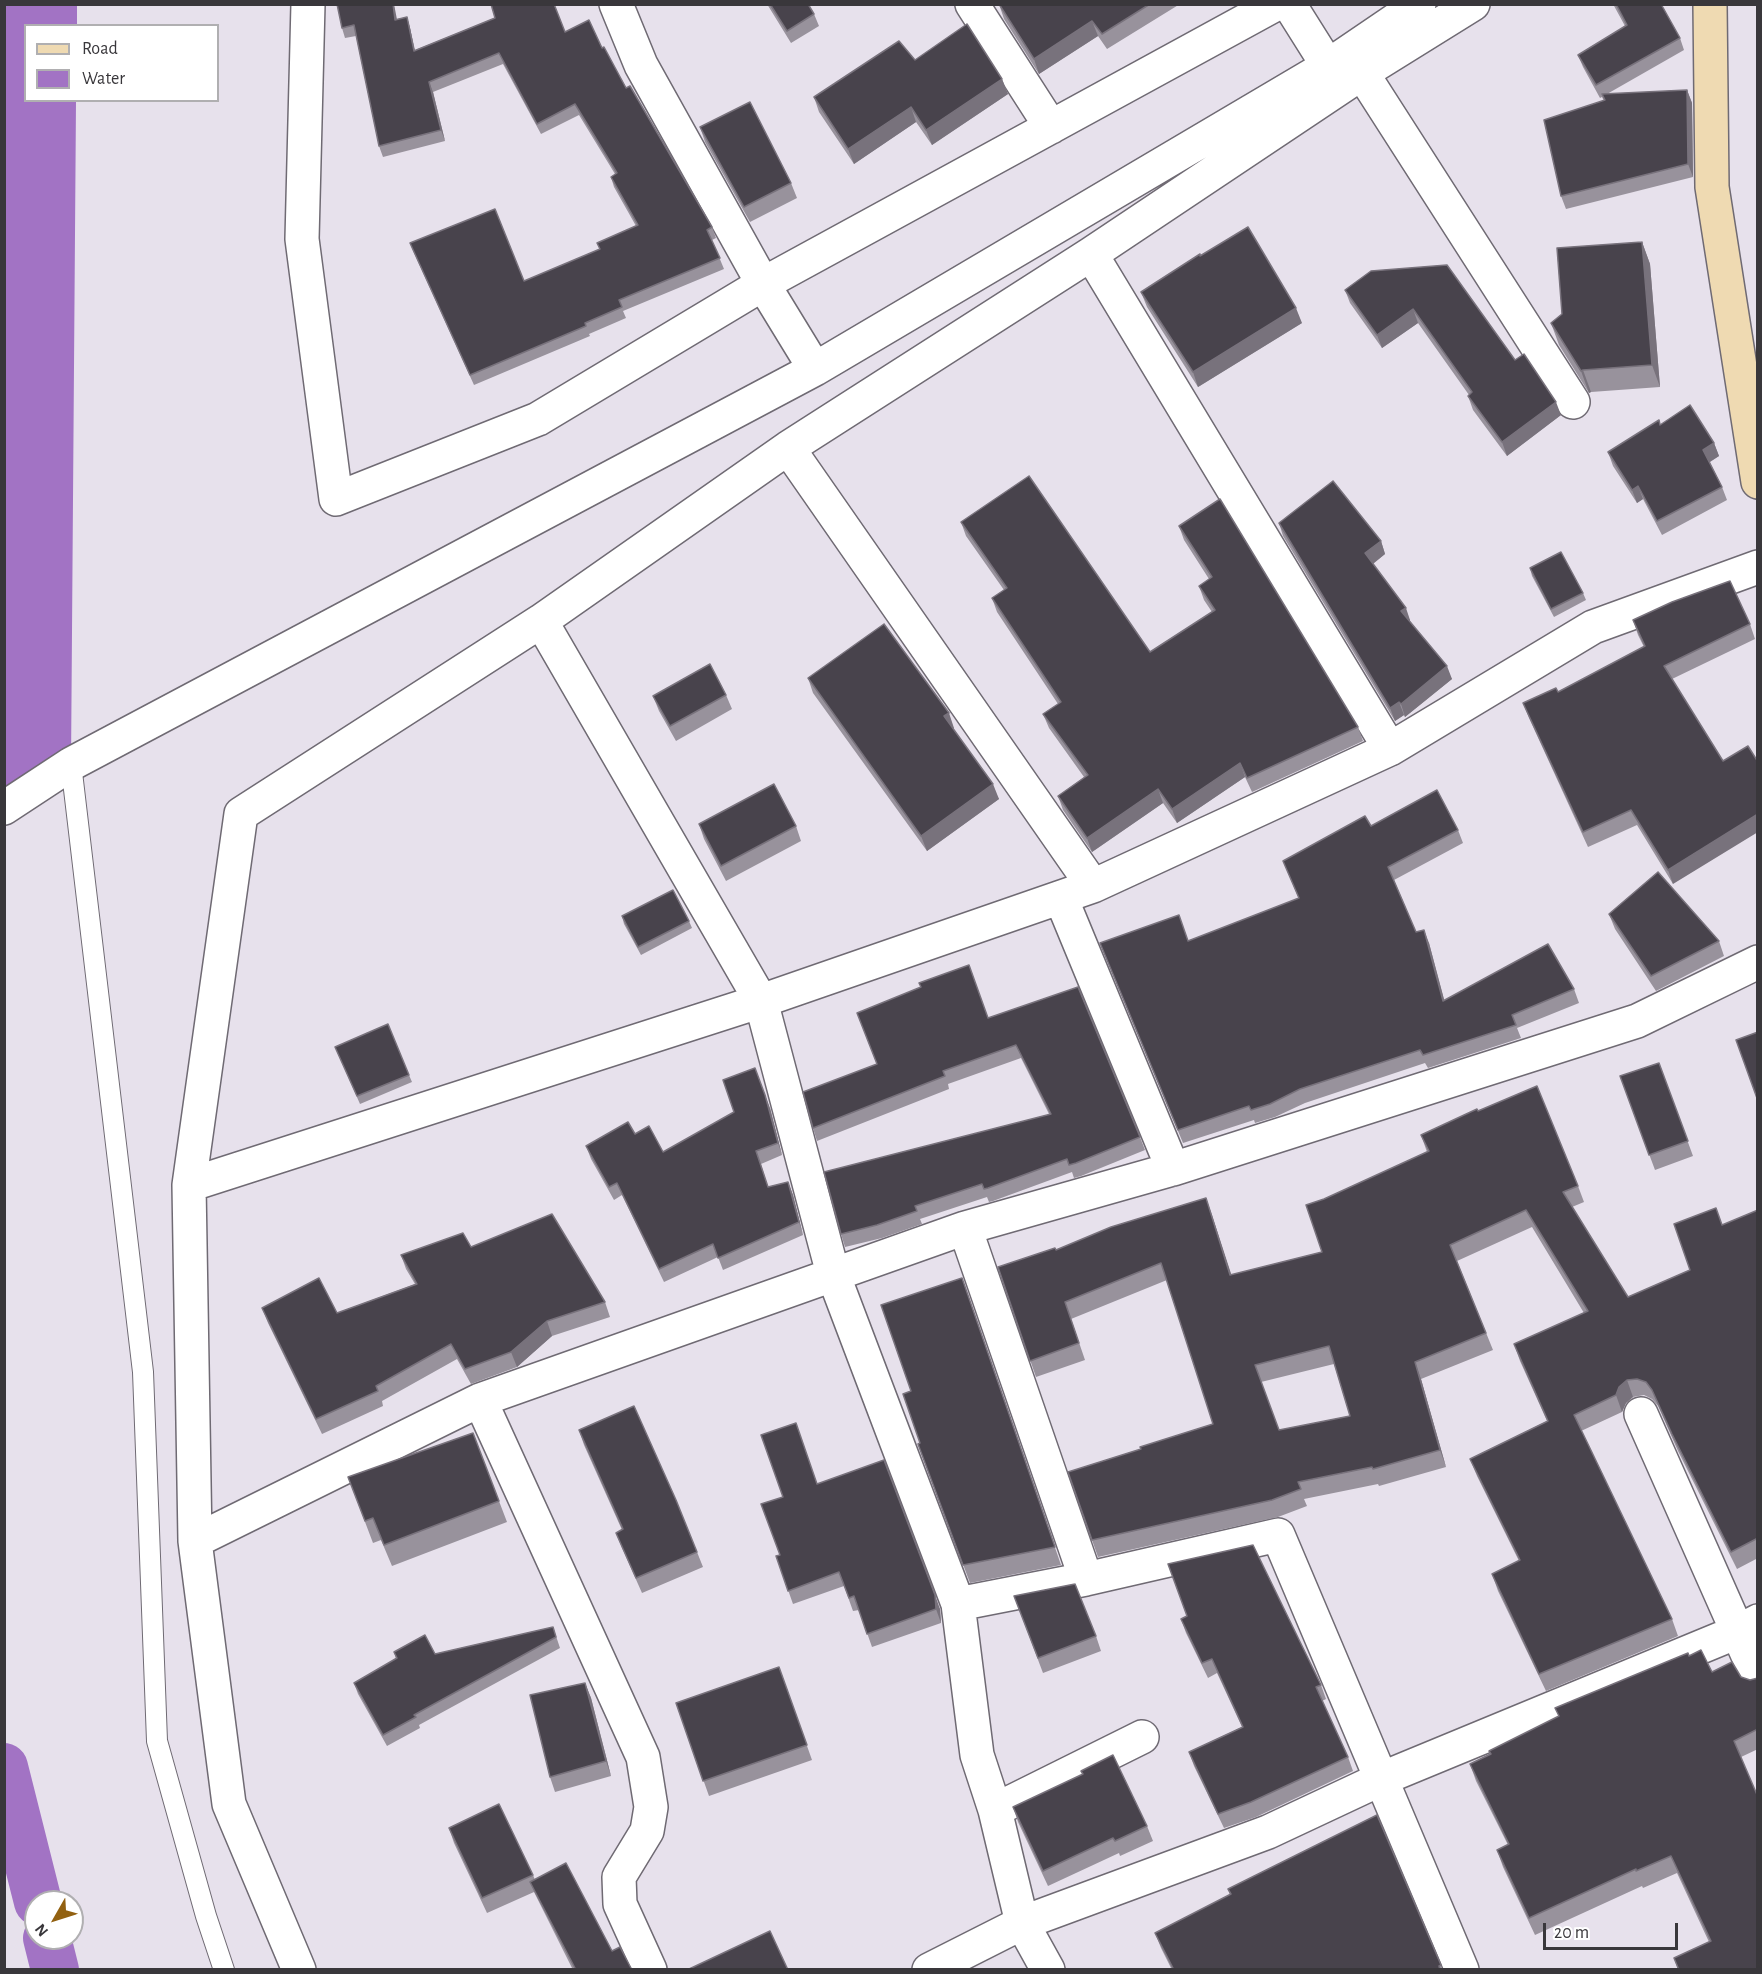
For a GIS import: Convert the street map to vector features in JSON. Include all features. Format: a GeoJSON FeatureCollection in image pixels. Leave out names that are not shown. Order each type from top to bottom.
{"type":"FeatureCollection","features":[{"type":"Feature","properties":{"kind":"main road"},"geometry":{"type":"LineString","coordinates":[[1710,4],[1712,187],[1758,482]]}},
{"type":"Feature","properties":{"kind":"street"},"geometry":{"type":"LineString","coordinates":[[308,4],[302,239],[336,499],[538,419],[763,284],[1276,4]]}},
{"type":"Feature","properties":{"kind":"street"},"geometry":{"type":"LineString","coordinates":[[616,4],[641,65],[763,284],[815,369]]}},
{"type":"Feature","properties":{"kind":"street"},"geometry":{"type":"LineString","coordinates":[[972,4],[1051,127]]}},
{"type":"Feature","properties":{"kind":"street"},"geometry":{"type":"LineString","coordinates":[[1289,4],[1328,66]]}},
{"type":"Feature","properties":{"kind":"street"},"geometry":{"type":"LineString","coordinates":[[4,808],[71,764],[815,369],[1328,66],[1419,4]]}},
{"type":"Feature","properties":{"kind":"street"},"geometry":{"type":"LineString","coordinates":[[299,1970],[229,1804],[195,1541],[189,1185],[241,814],[541,621],[788,448],[1091,254],[1362,73],[1473,4]]}},
{"type":"Feature","properties":{"kind":"street"},"geometry":{"type":"LineString","coordinates":[[1362,73],[1573,402]]}},
{"type":"Feature","properties":{"kind":"street"},"geometry":{"type":"LineString","coordinates":[[1091,254],[1390,748]]}},
{"type":"Feature","properties":{"kind":"street"},"geometry":{"type":"LineString","coordinates":[[788,448],[1093,886]]}},
{"type":"Feature","properties":{"kind":"street"},"geometry":{"type":"LineString","coordinates":[[189,1185],[761,1001],[1093,886],[1390,748],[1593,627],[1758,567]]}},
{"type":"Feature","properties":{"kind":"street"},"geometry":{"type":"LineString","coordinates":[[541,621],[761,1001],[833,1274],[958,1604],[977,1755],[995,1809],[1022,1923],[1048,1970]]}},
{"type":"Feature","properties":{"kind":"street"},"geometry":{"type":"LineString","coordinates":[[1061,898],[1173,1169]]}},
{"type":"Feature","properties":{"kind":"street"},"geometry":{"type":"LineString","coordinates":[[195,1541],[480,1400],[965,1228],[1173,1169],[1637,1021],[1758,962]]}},
{"type":"Feature","properties":{"kind":"street"},"geometry":{"type":"LineString","coordinates":[[965,1228],[1086,1579]]}},
{"type":"Feature","properties":{"kind":"street"},"geometry":{"type":"LineString","coordinates":[[480,1400],[643,1757],[651,1806],[648,1822],[646,1831],[619,1877],[620,1904],[650,1970]]}},
{"type":"Feature","properties":{"kind":"street"},"geometry":{"type":"LineString","coordinates":[[1641,1414],[1747,1626],[1758,1678]]}},
{"type":"Feature","properties":{"kind":"street"},"geometry":{"type":"LineString","coordinates":[[958,1604],[1086,1579],[1278,1535],[1462,1970]]}},
{"type":"Feature","properties":{"kind":"street"},"geometry":{"type":"LineString","coordinates":[[929,1970],[1022,1923],[1268,1832],[1382,1779],[1747,1626]]}},
{"type":"Feature","properties":{"kind":"street"},"geometry":{"type":"LineString","coordinates":[[995,1809],[1142,1737]]}},
{"type":"Feature","properties":{"kind":"lane"},"geometry":{"type":"LineString","coordinates":[[71,764],[143,1372],[157,1741],[206,1916],[224,1970]]}},
{"type":"Feature","properties":{"kind":"water"},"geometry":{"type":"Polygon","coordinates":[[[4,5],[77,5],[77,24],[24,24],[24,102],[76,102],[71,764],[4,803],[4,5]]]}},
{"type":"Feature","properties":{"kind":"building"},"geometry":{"type":"Polygon","coordinates":[[[337,4],[393,4],[395,20],[407,17],[414,51],[495,18],[491,4],[554,4],[565,32],[589,20],[602,48],[604,47],[626,88],[630,86],[712,227],[707,230],[720,258],[619,300],[622,307],[585,323],[586,326],[470,375],[410,243],[495,209],[524,281],[600,249],[597,243],[638,225],[611,177],[617,173],[575,104],[537,124],[499,53],[429,82],[441,130],[379,146],[354,25],[342,28],[337,4]]]}},
{"type":"Feature","properties":{"kind":"building"},"geometry":{"type":"Polygon","coordinates":[[[770,4],[808,4],[814,14],[787,31],[770,4]]]}},
{"type":"Feature","properties":{"kind":"building"},"geometry":{"type":"Polygon","coordinates":[[[999,4],[1150,4],[1102,34],[1092,21],[1034,59],[999,4]]]}},
{"type":"Feature","properties":{"kind":"building"},"geometry":{"type":"Polygon","coordinates":[[[1616,4],[1661,4],[1680,38],[1596,85],[1578,55],[1627,25],[1616,4]]]}},
{"type":"Feature","properties":{"kind":"building"},"geometry":{"type":"Polygon","coordinates":[[[967,24],[1002,79],[926,130],[911,107],[848,149],[814,97],[899,41],[915,60],[967,24]]]}},
{"type":"Feature","properties":{"kind":"building"},"geometry":{"type":"Polygon","coordinates":[[[1687,90],[1688,164],[1561,196],[1544,120],[1605,100],[1602,94],[1687,90]]]}},
{"type":"Feature","properties":{"kind":"building"},"geometry":{"type":"Polygon","coordinates":[[[750,102],[791,183],[744,207],[700,127],[750,102]]]}},
{"type":"Feature","properties":{"kind":"building"},"geometry":{"type":"Polygon","coordinates":[[[1248,227],[1296,308],[1193,372],[1141,292],[1200,254],[1200,256],[1248,227]]]}},
{"type":"Feature","properties":{"kind":"building"},"geometry":{"type":"Polygon","coordinates":[[[1642,242],[1652,365],[1581,371],[1551,323],[1562,314],[1557,248],[1642,242]]]}},
{"type":"Feature","properties":{"kind":"building"},"geometry":{"type":"Polygon","coordinates":[[[1447,265],[1515,360],[1524,354],[1556,402],[1502,442],[1468,396],[1472,392],[1413,309],[1377,335],[1345,290],[1371,271],[1447,265]]]}},
{"type":"Feature","properties":{"kind":"building"},"geometry":{"type":"Polygon","coordinates":[[[1690,405],[1714,443],[1703,450],[1722,487],[1657,521],[1638,486],[1632,490],[1608,452],[1659,420],[1660,425],[1690,405]]]}},
{"type":"Feature","properties":{"kind":"building"},"geometry":{"type":"Polygon","coordinates":[[[1029,476],[1150,652],[1215,610],[1199,586],[1212,577],[1179,526],[1220,499],[1358,727],[1247,778],[1240,763],[1172,809],[1158,789],[1087,838],[1058,796],[1088,775],[1043,714],[1061,702],[992,598],[1007,588],[961,522],[1029,476]]]}},
{"type":"Feature","properties":{"kind":"building"},"geometry":{"type":"Polygon","coordinates":[[[1333,481],[1381,541],[1365,553],[1406,608],[1401,611],[1447,666],[1401,704],[1399,702],[1390,708],[1279,523],[1333,481]]]}},
{"type":"Feature","properties":{"kind":"building"},"geometry":{"type":"Polygon","coordinates":[[[1561,552],[1583,593],[1551,609],[1530,568],[1561,552]]]}},
{"type":"Feature","properties":{"kind":"building"},"geometry":{"type":"Polygon","coordinates":[[[1730,581],[1750,624],[1664,666],[1723,761],[1748,746],[1758,762],[1758,814],[1668,870],[1631,810],[1583,832],[1523,703],[1556,688],[1558,692],[1645,646],[1633,620],[1672,602],[1730,581]]]}},
{"type":"Feature","properties":{"kind":"building"},"geometry":{"type":"Polygon","coordinates":[[[884,624],[949,713],[944,716],[993,784],[921,836],[808,678],[884,624]]]}},
{"type":"Feature","properties":{"kind":"building"},"geometry":{"type":"Polygon","coordinates":[[[710,664],[726,695],[670,726],[653,696],[710,664]]]}},
{"type":"Feature","properties":{"kind":"building"},"geometry":{"type":"Polygon","coordinates":[[[774,784],[796,826],[721,866],[699,824],[774,784]]]}},
{"type":"Feature","properties":{"kind":"building"},"geometry":{"type":"Polygon","coordinates":[[[1437,790],[1458,830],[1388,867],[1416,932],[1424,930],[1443,1001],[1548,944],[1574,989],[1512,1015],[1516,1025],[1423,1055],[1420,1050],[1300,1089],[1270,1104],[1251,1110],[1249,1106],[1178,1130],[1100,943],[1179,915],[1188,941],[1299,898],[1283,861],[1365,816],[1371,826],[1437,790]]]}},
{"type":"Feature","properties":{"kind":"building"},"geometry":{"type":"Polygon","coordinates":[[[1658,872],[1719,941],[1651,976],[1609,914],[1658,872]]]}},
{"type":"Feature","properties":{"kind":"building"},"geometry":{"type":"Polygon","coordinates":[[[673,890],[689,921],[638,947],[622,916],[673,890]]]}},
{"type":"Feature","properties":{"kind":"building"},"geometry":{"type":"Polygon","coordinates":[[[969,965],[988,1018],[1078,987],[1140,1137],[1076,1163],[1069,1165],[1067,1159],[988,1188],[984,1189],[982,1184],[915,1206],[917,1211],[877,1225],[841,1234],[824,1172],[1051,1114],[1016,1045],[943,1071],[945,1076],[813,1128],[803,1092],[877,1064],[857,1013],[921,987],[919,983],[969,965]]]}},
{"type":"Feature","properties":{"kind":"building"},"geometry":{"type":"Polygon","coordinates":[[[388,1024],[409,1075],[357,1096],[335,1047],[388,1024]]]}},
{"type":"Feature","properties":{"kind":"building"},"geometry":{"type":"Polygon","coordinates":[[[1758,1032],[1758,1101],[1736,1040],[1758,1032]]]}},
{"type":"Feature","properties":{"kind":"building"},"geometry":{"type":"Polygon","coordinates":[[[1659,1063],[1688,1141],[1649,1155],[1620,1076],[1659,1063]]]}},
{"type":"Feature","properties":{"kind":"building"},"geometry":{"type":"Polygon","coordinates":[[[755,1068],[778,1143],[756,1151],[768,1187],[788,1182],[799,1222],[718,1258],[713,1244],[659,1269],[617,1183],[609,1187],[586,1146],[628,1122],[635,1134],[649,1126],[663,1152],[734,1112],[723,1080],[755,1068]]]}},
{"type":"Feature","properties":{"kind":"building"},"geometry":{"type":"Polygon","coordinates":[[[1537,1086],[1578,1186],[1563,1192],[1628,1297],[1690,1270],[1674,1224],[1716,1208],[1722,1225],[1758,1210],[1758,1538],[1731,1552],[1652,1390],[1646,1382],[1637,1379],[1627,1380],[1619,1387],[1616,1395],[1574,1415],[1672,1619],[1539,1674],[1492,1574],[1520,1560],[1470,1459],[1548,1421],[1514,1344],[1588,1311],[1526,1210],[1450,1245],[1486,1333],[1415,1362],[1440,1450],[1373,1469],[1372,1467],[1298,1482],[1301,1489],[1272,1500],[1092,1540],[1068,1472],[1213,1424],[1161,1263],[1065,1302],[1079,1343],[1030,1361],[998,1267],[1055,1248],[1056,1250],[1111,1227],[1206,1198],[1230,1275],[1322,1252],[1306,1205],[1429,1151],[1421,1135],[1477,1109],[1478,1111],[1537,1086]],[[1329,1346],[1255,1365],[1279,1430],[1350,1416],[1329,1346]]]}},
{"type":"Feature","properties":{"kind":"building"},"geometry":{"type":"Polygon","coordinates":[[[552,1214],[605,1302],[547,1321],[511,1352],[465,1369],[451,1344],[376,1386],[378,1391],[316,1419],[262,1308],[319,1278],[337,1313],[417,1284],[401,1255],[463,1233],[471,1247],[552,1214]]]}},
{"type":"Feature","properties":{"kind":"building"},"geometry":{"type":"Polygon","coordinates":[[[962,1278],[1055,1547],[963,1565],[918,1444],[920,1443],[903,1394],[911,1391],[881,1305],[962,1278]]]}},
{"type":"Feature","properties":{"kind":"building"},"geometry":{"type":"Polygon","coordinates":[[[634,1406],[697,1552],[636,1578],[616,1533],[623,1529],[579,1430],[634,1406]]]}},
{"type":"Feature","properties":{"kind":"building"},"geometry":{"type":"Polygon","coordinates":[[[796,1423],[817,1484],[884,1460],[935,1595],[936,1609],[867,1634],[854,1596],[849,1598],[839,1572],[788,1591],[776,1556],[780,1555],[761,1504],[783,1497],[761,1435],[796,1423]]]}},
{"type":"Feature","properties":{"kind":"building"},"geometry":{"type":"Polygon","coordinates":[[[473,1433],[499,1501],[384,1545],[373,1518],[365,1521],[348,1477],[473,1433]]]}},
{"type":"Feature","properties":{"kind":"building"},"geometry":{"type":"Polygon","coordinates":[[[1253,1545],[1321,1685],[1316,1687],[1348,1757],[1251,1802],[1218,1814],[1189,1752],[1243,1727],[1212,1659],[1202,1663],[1181,1619],[1187,1616],[1168,1564],[1253,1545]]]}},
{"type":"Feature","properties":{"kind":"building"},"geometry":{"type":"Polygon","coordinates":[[[1075,1584],[1096,1636],[1038,1658],[1014,1596],[1075,1584]]]}},
{"type":"Feature","properties":{"kind":"building"},"geometry":{"type":"Polygon","coordinates":[[[553,1627],[556,1637],[414,1715],[416,1717],[383,1735],[354,1683],[397,1658],[394,1652],[425,1635],[435,1654],[553,1627]]]}},
{"type":"Feature","properties":{"kind":"building"},"geometry":{"type":"Polygon","coordinates":[[[1701,1650],[1712,1672],[1732,1662],[1741,1677],[1750,1680],[1758,1678],[1758,1729],[1734,1741],[1758,1797],[1758,1970],[1679,1970],[1674,1958],[1711,1941],[1671,1856],[1636,1871],[1636,1869],[1529,1918],[1497,1850],[1509,1844],[1470,1764],[1491,1754],[1489,1751],[1559,1716],[1555,1708],[1688,1653],[1689,1656],[1701,1650]]]}},
{"type":"Feature","properties":{"kind":"building"},"geometry":{"type":"Polygon","coordinates":[[[779,1667],[807,1745],[703,1781],[676,1703],[779,1667]]]}},
{"type":"Feature","properties":{"kind":"building"},"geometry":{"type":"Polygon","coordinates":[[[585,1683],[606,1761],[550,1777],[530,1695],[585,1683]]]}},
{"type":"Feature","properties":{"kind":"building"},"geometry":{"type":"Polygon","coordinates":[[[1113,1755],[1147,1826],[1115,1841],[1113,1838],[1043,1871],[1013,1807],[1083,1774],[1081,1771],[1113,1755]]]}},
{"type":"Feature","properties":{"kind":"building"},"geometry":{"type":"Polygon","coordinates":[[[499,1804],[533,1875],[482,1898],[449,1828],[499,1804]]]}},
{"type":"Feature","properties":{"kind":"building"},"geometry":{"type":"Polygon","coordinates":[[[1377,1815],[1441,1965],[1440,1970],[1174,1970],[1155,1933],[1231,1894],[1228,1889],[1377,1815]]]}},
{"type":"Feature","properties":{"kind":"building"},"geometry":{"type":"Polygon","coordinates":[[[566,1863],[612,1951],[620,1947],[632,1970],[576,1970],[530,1882],[566,1863]]]}},
{"type":"Feature","properties":{"kind":"building"},"geometry":{"type":"Polygon","coordinates":[[[770,1931],[788,1970],[687,1970],[770,1931]]]}},
{"type":"Feature","properties":{"kind":"waterway"},"geometry":{"type":"LineString","coordinates":[[4,1767],[35,1890]]}},
{"type":"Feature","properties":{"kind":"waterway"},"geometry":{"type":"LineString","coordinates":[[50,1950],[55,1970]]}}]}
